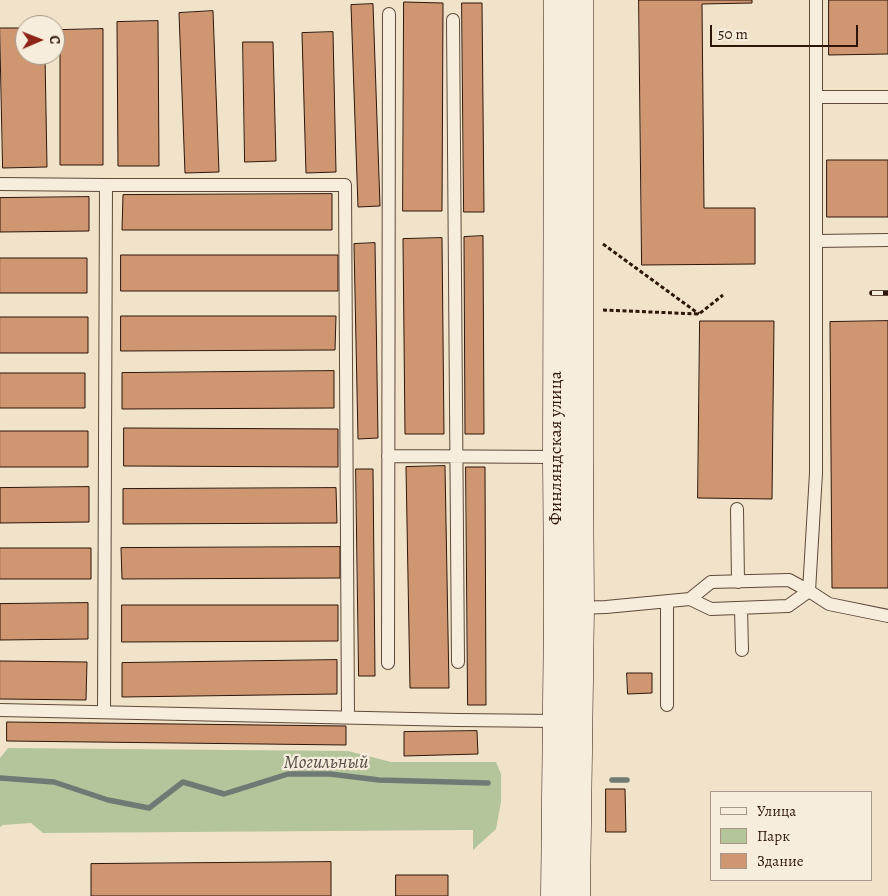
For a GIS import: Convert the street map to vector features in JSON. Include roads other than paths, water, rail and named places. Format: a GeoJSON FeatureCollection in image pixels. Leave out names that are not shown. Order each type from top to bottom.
{"type":"FeatureCollection","features":[{"type":"Feature","properties":{"kind":"street","name":"Финляндская улица"},"geometry":{"type":"LineString","coordinates":[[555,896],[567,721],[569,608],[568,457],[558,0]]}},
{"type":"Feature","properties":{"kind":"street","name":"Финляндская улица"},"geometry":{"type":"LineString","coordinates":[[568,457],[579,0]]}},
{"type":"Feature","properties":{"kind":"street","name":"Финляндская улица"},"geometry":{"type":"LineString","coordinates":[[567,721],[576,896]]}},
{"type":"Feature","properties":{"kind":"lane"},"geometry":{"type":"LineString","coordinates":[[809,591],[816,473],[816,0]]}},
{"type":"Feature","properties":{"kind":"lane"},"geometry":{"type":"LineString","coordinates":[[388,663],[389,14]]}},
{"type":"Feature","properties":{"kind":"lane"},"geometry":{"type":"LineString","coordinates":[[453,20],[458,662]]}},
{"type":"Feature","properties":{"kind":"lane"},"geometry":{"type":"LineString","coordinates":[[816,97],[888,97]]}},
{"type":"Feature","properties":{"kind":"lane"},"geometry":{"type":"LineString","coordinates":[[0,184],[345,185],[348,717]]}},
{"type":"Feature","properties":{"kind":"lane"},"geometry":{"type":"LineString","coordinates":[[104,712],[106,185]]}},
{"type":"Feature","properties":{"kind":"lane"},"geometry":{"type":"LineString","coordinates":[[816,241],[888,240]]}},
{"type":"Feature","properties":{"kind":"lane"},"geometry":{"type":"LineString","coordinates":[[388,456],[568,457]]}},
{"type":"Feature","properties":{"kind":"lane"},"geometry":{"type":"LineString","coordinates":[[737,509],[738,582]]}},
{"type":"Feature","properties":{"kind":"lane"},"geometry":{"type":"LineString","coordinates":[[569,608],[606,607],[690,599],[711,582],[789,580],[828,604],[888,616]]}},
{"type":"Feature","properties":{"kind":"lane"},"geometry":{"type":"LineString","coordinates":[[690,599],[712,609],[788,606],[809,591]]}},
{"type":"Feature","properties":{"kind":"lane"},"geometry":{"type":"LineString","coordinates":[[667,602],[667,705]]}},
{"type":"Feature","properties":{"kind":"lane"},"geometry":{"type":"LineString","coordinates":[[741,608],[742,650]]}},
{"type":"Feature","properties":{"kind":"lane"},"geometry":{"type":"LineString","coordinates":[[0,710],[567,721]]}},
{"type":"Feature","properties":{"kind":"waterway","name":"Могильный"},"geometry":{"type":"LineString","coordinates":[[0,778],[54,782],[108,800],[149,808],[183,782],[224,794],[288,774],[330,774],[379,780],[488,783]]}},
{"type":"Feature","properties":{"kind":"waterway"},"geometry":{"type":"LineString","coordinates":[[612,780],[627,780]]}},
{"type":"Feature","properties":{"kind":"railway"},"geometry":{"type":"LineString","coordinates":[[872,293],[888,293]]}}]}
